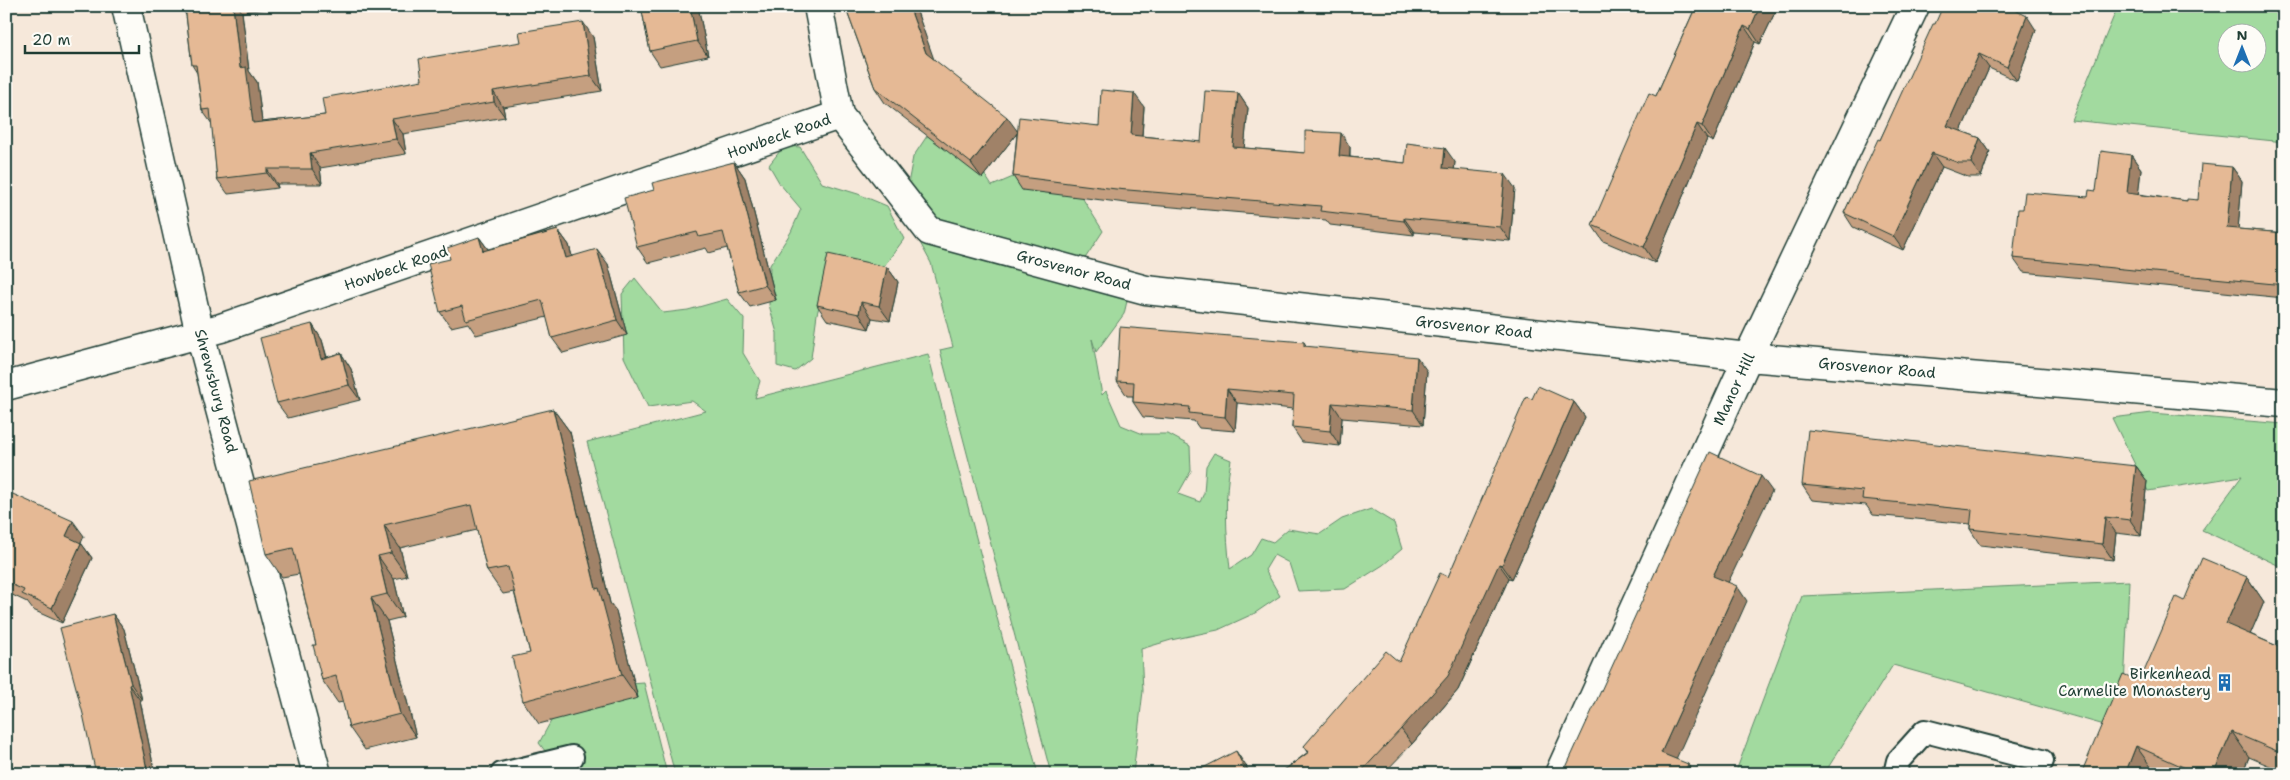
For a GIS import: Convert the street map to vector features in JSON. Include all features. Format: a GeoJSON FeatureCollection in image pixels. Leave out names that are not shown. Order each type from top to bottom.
{"type":"FeatureCollection","features":[{"type":"Feature","properties":{"kind":"street","name":"Shrewsbury Road"},"geometry":{"type":"LineString","coordinates":[[126,6],[200,334],[317,774]]}},
{"type":"Feature","properties":{"kind":"street","name":"Grosvenor Road"},"geometry":{"type":"LineString","coordinates":[[818,6],[839,115],[929,231],[1146,290],[1748,357],[2284,403]]}},
{"type":"Feature","properties":{"kind":"street","name":"Manor Hill"},"geometry":{"type":"LineString","coordinates":[[1558,774],[1748,357],[1915,6]]}},
{"type":"Feature","properties":{"kind":"street","name":"Howbeck Road"},"geometry":{"type":"LineString","coordinates":[[6,386],[200,334],[839,115]]}},
{"type":"Feature","properties":{"kind":"lane"},"geometry":{"type":"LineString","coordinates":[[1895,774],[1898,761],[1925,731],[2042,761]]}},
{"type":"Feature","properties":{"kind":"lane"},"geometry":{"type":"LineString","coordinates":[[502,774],[572,757]]}},
{"type":"Feature","properties":{"kind":"green space"},"geometry":{"type":"Polygon","coordinates":[[[2118,6],[2284,6],[2284,142],[2071,120],[2118,6]]]}},
{"type":"Feature","properties":{"kind":"green space"},"geometry":{"type":"Polygon","coordinates":[[[931,130],[963,141],[992,186],[1013,177],[1078,191],[1103,231],[1082,263],[1105,273],[1127,301],[1124,314],[1096,352],[1092,339],[1102,395],[1106,391],[1121,425],[1143,434],[1168,434],[1190,446],[1191,471],[1178,494],[1200,502],[1204,493],[1206,466],[1214,453],[1231,460],[1226,514],[1230,569],[1251,555],[1261,538],[1273,542],[1288,529],[1320,534],[1342,519],[1371,509],[1394,523],[1402,549],[1383,565],[1345,589],[1298,591],[1289,563],[1274,555],[1265,570],[1280,596],[1255,613],[1218,630],[1171,640],[1141,649],[1143,691],[1133,774],[1051,774],[940,350],[953,347],[931,263],[903,211],[913,157],[931,130]]]}},
{"type":"Feature","properties":{"kind":"green space"},"geometry":{"type":"Polygon","coordinates":[[[784,146],[800,147],[822,183],[858,194],[887,206],[904,239],[884,266],[827,277],[817,314],[811,358],[795,371],[777,366],[777,333],[769,305],[770,265],[791,232],[801,209],[780,184],[769,165],[784,146]]]}},
{"type":"Feature","properties":{"kind":"green space"},"geometry":{"type":"Polygon","coordinates":[[[635,278],[663,313],[688,310],[727,299],[744,319],[743,353],[760,381],[755,398],[928,354],[1038,774],[675,774],[587,442],[706,411],[692,401],[648,407],[624,357],[622,294],[635,278]]]}},
{"type":"Feature","properties":{"kind":"green space"},"geometry":{"type":"Polygon","coordinates":[[[2152,413],[2284,424],[2284,568],[2202,530],[2242,476],[2148,491],[2112,418],[2152,413]]]}},
{"type":"Feature","properties":{"kind":"green space"},"geometry":{"type":"Polygon","coordinates":[[[2129,581],[2122,730],[1893,665],[1824,774],[1735,774],[1802,596],[2129,581]]]}},
{"type":"Feature","properties":{"kind":"green space"},"geometry":{"type":"Polygon","coordinates":[[[644,683],[667,774],[625,774],[608,767],[589,770],[590,774],[554,774],[555,764],[539,743],[556,712],[617,685],[644,683]]]}},
{"type":"Feature","properties":{"kind":"building"},"geometry":{"type":"Polygon","coordinates":[[[185,6],[233,6],[240,68],[246,67],[253,123],[325,115],[322,98],[422,80],[419,59],[521,42],[519,32],[583,22],[591,76],[493,91],[494,102],[392,119],[396,139],[310,153],[312,169],[267,169],[267,173],[217,179],[210,109],[202,110],[196,65],[192,65],[185,6]]]}},
{"type":"Feature","properties":{"kind":"building"},"geometry":{"type":"Polygon","coordinates":[[[641,6],[690,6],[697,41],[650,51],[641,6]]]}},
{"type":"Feature","properties":{"kind":"building"},"geometry":{"type":"Polygon","coordinates":[[[845,6],[909,6],[926,53],[1007,117],[971,163],[875,88],[845,6]]]}},
{"type":"Feature","properties":{"kind":"building"},"geometry":{"type":"Polygon","coordinates":[[[1696,6],[1760,6],[1750,29],[1744,26],[1702,126],[1697,124],[1644,247],[1592,225],[1649,93],[1656,96],[1696,6]]]}},
{"type":"Feature","properties":{"kind":"building"},"geometry":{"type":"Polygon","coordinates":[[[1943,6],[2007,6],[2027,16],[2007,67],[1979,54],[1947,126],[1980,138],[1971,163],[1959,163],[1932,153],[1893,236],[1844,213],[1943,6]]]}},
{"type":"Feature","properties":{"kind":"building"},"geometry":{"type":"Polygon","coordinates":[[[1101,90],[1134,93],[1131,135],[1201,142],[1205,91],[1238,93],[1233,147],[1305,153],[1305,131],[1341,133],[1339,156],[1405,163],[1407,143],[1445,148],[1443,168],[1505,174],[1500,227],[1404,218],[1404,221],[1320,211],[1321,206],[1116,189],[1013,176],[1019,117],[1099,126],[1101,90]]]}},
{"type":"Feature","properties":{"kind":"building"},"geometry":{"type":"Polygon","coordinates":[[[2101,151],[2131,155],[2127,193],[2187,201],[2187,199],[2198,200],[2201,164],[2232,167],[2227,228],[2284,233],[2284,285],[2013,258],[2018,209],[2023,209],[2025,192],[2088,197],[2089,190],[2096,191],[2101,151]]]}},
{"type":"Feature","properties":{"kind":"building"},"geometry":{"type":"Polygon","coordinates":[[[734,162],[765,285],[739,292],[723,232],[699,237],[697,232],[637,247],[624,198],[654,190],[652,183],[734,162]]]}},
{"type":"Feature","properties":{"kind":"building"},"geometry":{"type":"Polygon","coordinates":[[[558,230],[566,258],[597,249],[617,320],[552,338],[542,300],[466,320],[462,306],[440,312],[428,264],[450,259],[447,248],[479,237],[483,251],[558,230]]]}},
{"type":"Feature","properties":{"kind":"building"},"geometry":{"type":"Polygon","coordinates":[[[828,254],[887,267],[879,306],[861,302],[859,314],[817,305],[828,254]]]}},
{"type":"Feature","properties":{"kind":"building"},"geometry":{"type":"Polygon","coordinates":[[[312,324],[321,359],[341,353],[349,385],[277,403],[260,338],[312,324]]]}},
{"type":"Feature","properties":{"kind":"building"},"geometry":{"type":"Polygon","coordinates":[[[1120,327],[1304,342],[1304,346],[1417,357],[1413,410],[1332,403],[1330,431],[1292,427],[1294,395],[1227,389],[1225,417],[1189,413],[1190,407],[1133,402],[1134,382],[1117,381],[1120,327]]]}},
{"type":"Feature","properties":{"kind":"building"},"geometry":{"type":"Polygon","coordinates":[[[1538,386],[1574,402],[1502,565],[1499,564],[1448,676],[1359,774],[1279,774],[1309,752],[1304,746],[1386,651],[1399,662],[1440,573],[1448,577],[1526,397],[1532,399],[1538,386]]]}},
{"type":"Feature","properties":{"kind":"building"},"geometry":{"type":"Polygon","coordinates":[[[553,409],[596,589],[599,588],[622,675],[523,701],[512,657],[530,653],[508,567],[487,571],[471,505],[384,525],[391,553],[378,556],[387,594],[371,598],[400,714],[349,727],[336,676],[322,680],[313,645],[316,645],[293,548],[266,554],[249,481],[553,409]]]}},
{"type":"Feature","properties":{"kind":"building"},"geometry":{"type":"Polygon","coordinates":[[[1808,430],[2136,466],[2130,520],[2105,517],[2102,544],[1970,529],[1972,510],[1862,499],[1863,491],[1802,485],[1808,430]]]}},
{"type":"Feature","properties":{"kind":"building"},"geometry":{"type":"Polygon","coordinates":[[[1710,452],[1761,476],[1713,576],[1737,586],[1661,753],[1688,764],[1684,774],[1563,774],[1710,452]]]}},
{"type":"Feature","properties":{"kind":"building"},"geometry":{"type":"Polygon","coordinates":[[[6,491],[73,521],[66,536],[81,543],[52,608],[22,594],[24,590],[6,582],[6,491]]]}},
{"type":"Feature","properties":{"kind":"building","name":"Birkenhead Carmelite Monastery"},"geometry":{"type":"Polygon","coordinates":[[[2202,558],[2247,577],[2226,624],[2284,649],[2284,754],[2232,732],[2213,774],[2199,774],[2136,746],[2125,774],[2081,774],[2123,674],[2140,681],[2176,597],[2184,601],[2202,558]]]}},
{"type":"Feature","properties":{"kind":"building"},"geometry":{"type":"Polygon","coordinates":[[[113,614],[131,684],[129,685],[148,774],[96,774],[83,714],[60,628],[113,614]]]}},
{"type":"Feature","properties":{"kind":"building"},"geometry":{"type":"Polygon","coordinates":[[[1236,751],[1247,774],[1206,774],[1203,768],[1236,751]]]}},
{"type":"Feature","properties":{"kind":"place","name":"Birkenhead Carmelite Monastery"},"geometry":{"type":"Point","coordinates":[2225,683]}}]}
